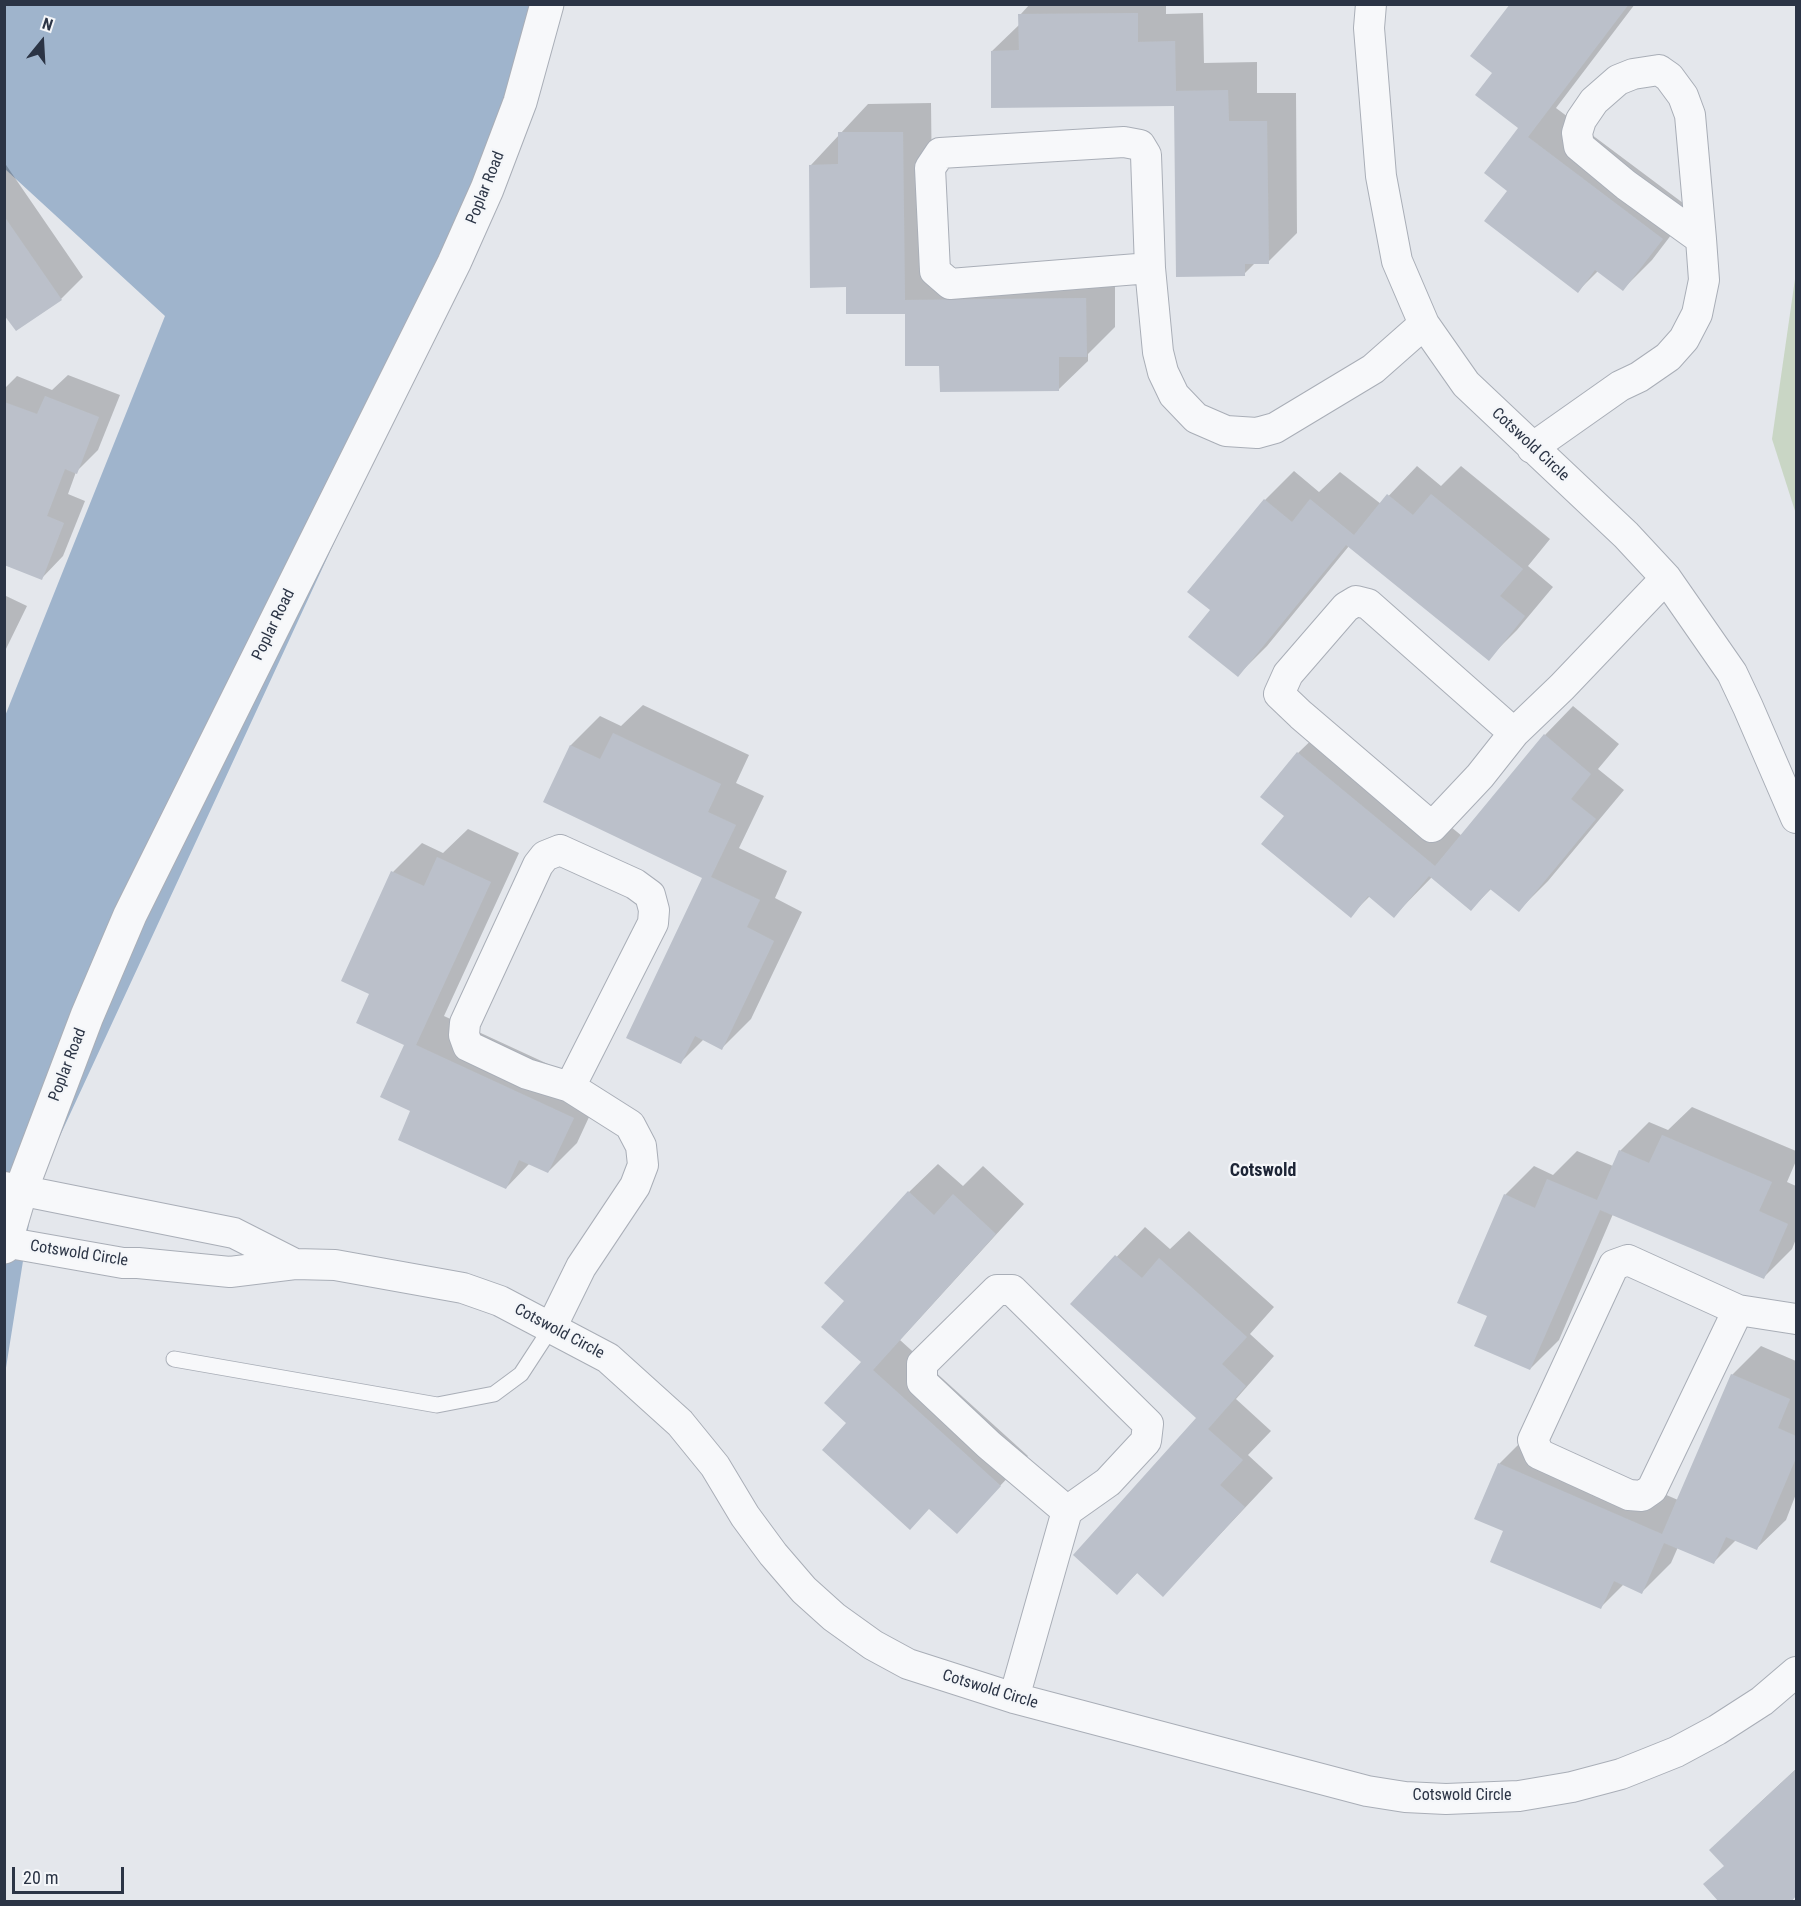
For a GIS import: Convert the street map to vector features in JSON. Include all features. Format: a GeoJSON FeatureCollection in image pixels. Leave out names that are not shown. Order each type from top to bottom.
{"type":"FeatureCollection","features":[{"type":"Feature","properties":{"kind":"street","name":"Poplar Road"},"geometry":{"type":"LineString","coordinates":[[5,1244],[13,1188],[130,915],[454,263],[483,200],[520,102],[547,4]]}},
{"type":"Feature","properties":{"kind":"street","name":"Cotswold Circle"},"geometry":{"type":"LineString","coordinates":[[1367,12],[1381,176],[1397,261],[1424,324],[1466,384],[1626,535],[1666,578],[1732,673],[1797,818]]}},
{"type":"Feature","properties":{"kind":"street"},"geometry":{"type":"LineString","coordinates":[[1532,448],[1620,386],[1668,357],[1684,339],[1697,314],[1704,280],[1701,239],[1690,115],[1683,96],[1669,76],[1659,70],[1633,74],[1618,80],[1594,101],[1581,120],[1577,133],[1579,146],[1701,239]]}},
{"type":"Feature","properties":{"kind":"street"},"geometry":{"type":"LineString","coordinates":[[1150,268],[951,284],[935,272],[930,168],[940,153],[1124,142],[1140,145],[1146,155],[1150,268],[1158,352],[1166,380],[1174,395],[1196,418],[1226,431],[1257,433],[1275,428],[1373,369],[1424,324]]}},
{"type":"Feature","properties":{"kind":"street"},"geometry":{"type":"LineString","coordinates":[[1514,733],[1368,604],[1356,601],[1346,607],[1288,674],[1279,694],[1432,827],[1480,776],[1514,733],[1666,578]]}},
{"type":"Feature","properties":{"kind":"street"},"geometry":{"type":"LineString","coordinates":[[551,1328],[581,1267],[635,1186],[643,1165],[641,1146],[630,1125],[570,1087],[527,1074],[468,1046],[464,1035],[465,1023],[538,865],[545,856],[560,850],[635,884],[650,895],[654,910],[653,923],[570,1087]]}},
{"type":"Feature","properties":{"kind":"street","name":"Cotswold Circle"},"geometry":{"type":"LineString","coordinates":[[13,1188],[234,1233],[295,1264]]}},
{"type":"Feature","properties":{"kind":"street","name":"Cotswold Circle"},"geometry":{"type":"LineString","coordinates":[[5,1244],[123,1263],[230,1272],[295,1264],[335,1264],[463,1288],[500,1301],[608,1358],[680,1423],[715,1466],[745,1516],[773,1554],[804,1590],[834,1617],[873,1645],[908,1664],[1014,1698],[1366,1791],[1406,1797],[1446,1799],[1519,1796],[1572,1787],[1621,1774],[1676,1752],[1717,1730],[1762,1701],[1797,1672]]}},
{"type":"Feature","properties":{"kind":"street"},"geometry":{"type":"LineString","coordinates":[[1738,1310],[1652,1489],[1642,1496],[1629,1495],[1539,1454],[1533,1440],[1614,1265],[1628,1260],[1738,1310],[1797,1319]]}},
{"type":"Feature","properties":{"kind":"street"},"geometry":{"type":"LineString","coordinates":[[1014,1698],[1067,1511],[1108,1482],[1146,1442],[1148,1424],[1012,1290],[997,1290],[922,1364],[922,1382],[989,1445],[1067,1511]]}},
{"type":"Feature","properties":{"kind":"lane"},"geometry":{"type":"LineString","coordinates":[[174,1359],[437,1405],[494,1394],[521,1374],[551,1328]]}},
{"type":"Feature","properties":{"kind":"green space"},"geometry":{"type":"Polygon","coordinates":[[[1796,272],[1796,514],[1772,439],[1796,272]]]}},
{"type":"Feature","properties":{"kind":"water"},"geometry":{"type":"Polygon","coordinates":[[[5,5],[545,5],[518,145],[34,1192],[5,1374],[5,716],[165,316],[5,169],[5,5]]]}},
{"type":"Feature","properties":{"kind":"building"},"geometry":{"type":"Polygon","coordinates":[[[1510,4],[1629,4],[1528,137],[1663,239],[1623,291],[1595,270],[1578,293],[1484,221],[1507,191],[1484,173],[1518,128],[1475,95],[1492,73],[1470,56],[1510,4]]]}},
{"type":"Feature","properties":{"kind":"building"},"geometry":{"type":"Polygon","coordinates":[[[1138,13],[1138,42],[1175,41],[1176,91],[1228,90],[1229,121],[1267,121],[1269,264],[1245,264],[1245,276],[1176,277],[1174,106],[991,108],[991,51],[1019,50],[1018,14],[1138,13]]]}},
{"type":"Feature","properties":{"kind":"building"},"geometry":{"type":"Polygon","coordinates":[[[838,132],[903,132],[905,300],[1086,298],[1087,357],[1059,357],[1059,391],[940,392],[939,366],[905,366],[905,314],[846,314],[846,287],[810,288],[809,165],[838,164],[838,132]]]}},
{"type":"Feature","properties":{"kind":"building"},"geometry":{"type":"Polygon","coordinates":[[[4,216],[62,300],[16,331],[4,315],[4,216]]]}},
{"type":"Feature","properties":{"kind":"building"},"geometry":{"type":"Polygon","coordinates":[[[45,396],[99,417],[77,474],[65,469],[47,516],[64,523],[42,580],[4,565],[4,402],[37,414],[45,396]]]}},
{"type":"Feature","properties":{"kind":"building"},"geometry":{"type":"Polygon","coordinates":[[[1387,494],[1413,515],[1431,494],[1523,569],[1500,596],[1525,616],[1489,661],[1346,545],[1238,677],[1188,637],[1210,610],[1187,592],[1264,499],[1292,522],[1310,499],[1354,535],[1387,494]]]}},
{"type":"Feature","properties":{"kind":"building"},"geometry":{"type":"Polygon","coordinates":[[[613,733],[721,784],[708,812],[736,825],[711,877],[760,900],[747,927],[774,941],[722,1050],[695,1036],[681,1064],[626,1038],[702,878],[543,802],[570,745],[600,759],[613,733]]]}},
{"type":"Feature","properties":{"kind":"building"},"geometry":{"type":"Polygon","coordinates":[[[1544,734],[1591,774],[1571,799],[1596,819],[1519,912],[1490,889],[1471,911],[1429,876],[1394,918],[1368,896],[1351,918],[1261,844],[1284,816],[1260,797],[1297,752],[1435,866],[1544,734]]]}},
{"type":"Feature","properties":{"kind":"building"},"geometry":{"type":"Polygon","coordinates":[[[437,857],[491,882],[416,1045],[574,1118],[548,1173],[519,1160],[506,1189],[398,1140],[410,1111],[380,1097],[404,1045],[356,1023],[369,994],[341,981],[391,871],[424,886],[437,857]]]}},
{"type":"Feature","properties":{"kind":"building"},"geometry":{"type":"Polygon","coordinates":[[[1662,1135],[1772,1182],[1759,1211],[1788,1224],[1764,1279],[1600,1210],[1530,1370],[1474,1346],[1487,1316],[1457,1303],[1504,1194],[1535,1208],[1547,1179],[1597,1200],[1619,1150],[1649,1163],[1662,1135]]]}},
{"type":"Feature","properties":{"kind":"building"},"geometry":{"type":"Polygon","coordinates":[[[908,1191],[934,1215],[953,1194],[996,1234],[873,1370],[1001,1486],[957,1534],[929,1509],[910,1530],[822,1450],[846,1423],[824,1403],[861,1362],[821,1327],[844,1301],[824,1283],[908,1191]]]}},
{"type":"Feature","properties":{"kind":"building"},"geometry":{"type":"Polygon","coordinates":[[[1115,1255],[1142,1278],[1159,1258],[1247,1337],[1222,1364],[1246,1386],[1208,1429],[1243,1460],[1220,1485],[1245,1507],[1163,1597],[1137,1573],[1117,1595],[1073,1555],[1196,1418],[1070,1304],[1115,1255]]]}},
{"type":"Feature","properties":{"kind":"building"},"geometry":{"type":"Polygon","coordinates":[[[1731,1374],[1790,1399],[1778,1428],[1796,1436],[1796,1458],[1757,1550],[1726,1537],[1714,1564],[1664,1543],[1642,1594],[1614,1581],[1601,1609],[1490,1562],[1503,1531],[1474,1519],[1498,1463],[1662,1534],[1731,1374]]]}},
{"type":"Feature","properties":{"kind":"building"},"geometry":{"type":"Polygon","coordinates":[[[1796,1769],[1796,1896],[1791,1902],[1719,1902],[1703,1884],[1724,1866],[1709,1850],[1796,1769]]]}},
{"type":"Feature","properties":{"kind":"district","name":"Cotswold"},"geometry":{"type":"Point","coordinates":[1263,1171]}}]}
